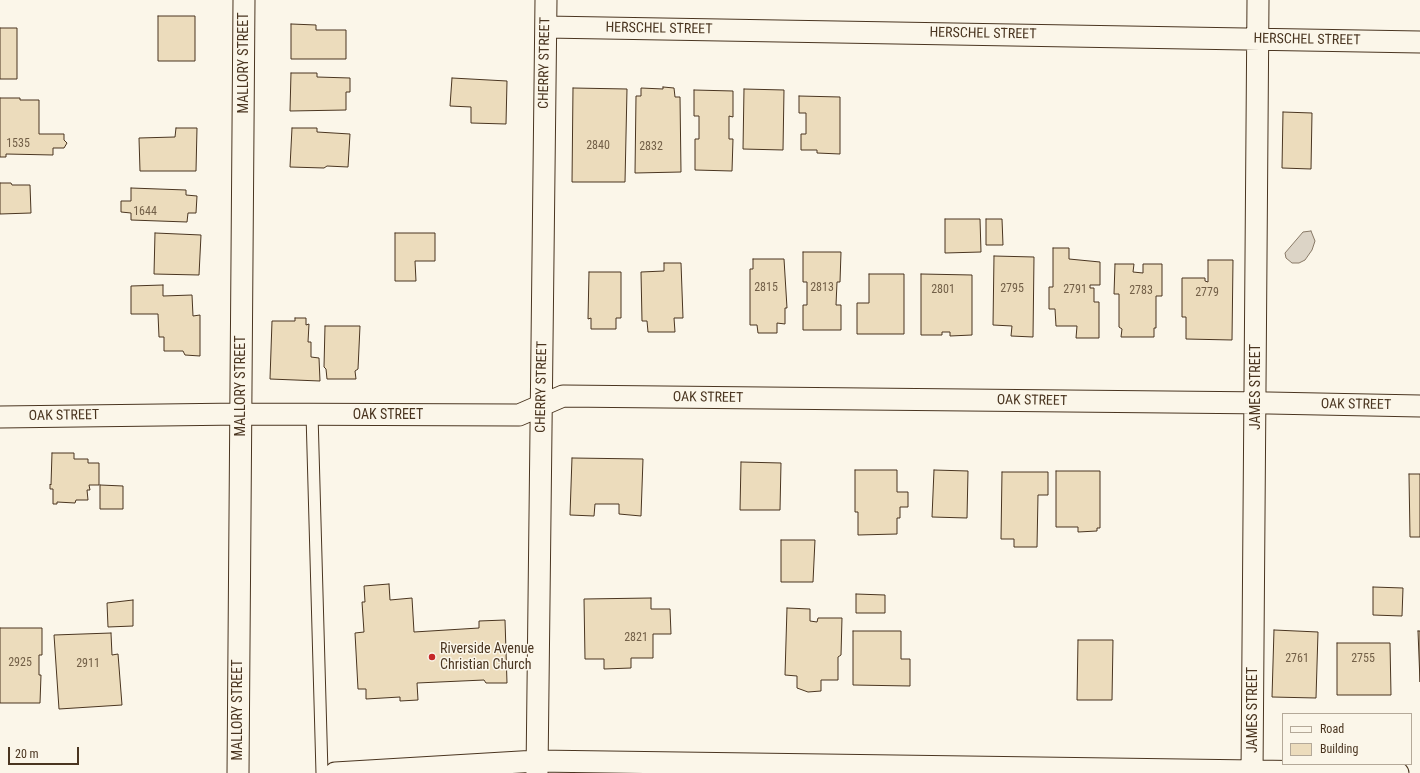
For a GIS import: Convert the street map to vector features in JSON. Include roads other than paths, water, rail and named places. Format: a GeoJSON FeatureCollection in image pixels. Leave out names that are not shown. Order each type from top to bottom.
{"type":"FeatureCollection","features":[{"type":"Feature","properties":{"kind":"street","name":"MALLORY STREET"},"geometry":{"type":"LineString","coordinates":[[238,773],[244,0]]}},
{"type":"Feature","properties":{"kind":"street","name":"CHERRY STREET"},"geometry":{"type":"LineString","coordinates":[[537,767],[546,0]]}},
{"type":"Feature","properties":{"kind":"street","name":"JAMES STREET"},"geometry":{"type":"LineString","coordinates":[[1252,772],[1258,0]]}},
{"type":"Feature","properties":{"kind":"street","name":"HERSCHEL STREET"},"geometry":{"type":"LineString","coordinates":[[546,27],[1420,42]]}},
{"type":"Feature","properties":{"kind":"street","name":"OAK STREET"},"geometry":{"type":"LineString","coordinates":[[0,417],[241,414],[519,415],[563,396],[1420,406]]}},
{"type":"Feature","properties":{"kind":"street"},"geometry":{"type":"LineString","coordinates":[[335,773],[537,767],[1398,773]]}},
{"type":"Feature","properties":{"kind":"lane"},"geometry":{"type":"LineString","coordinates":[[312,414],[322,773]]}},
{"type":"Feature","properties":{"kind":"place","name":"Riverside Avenue Christian Church"},"geometry":{"type":"Point","coordinates":[432,657]}}]}
